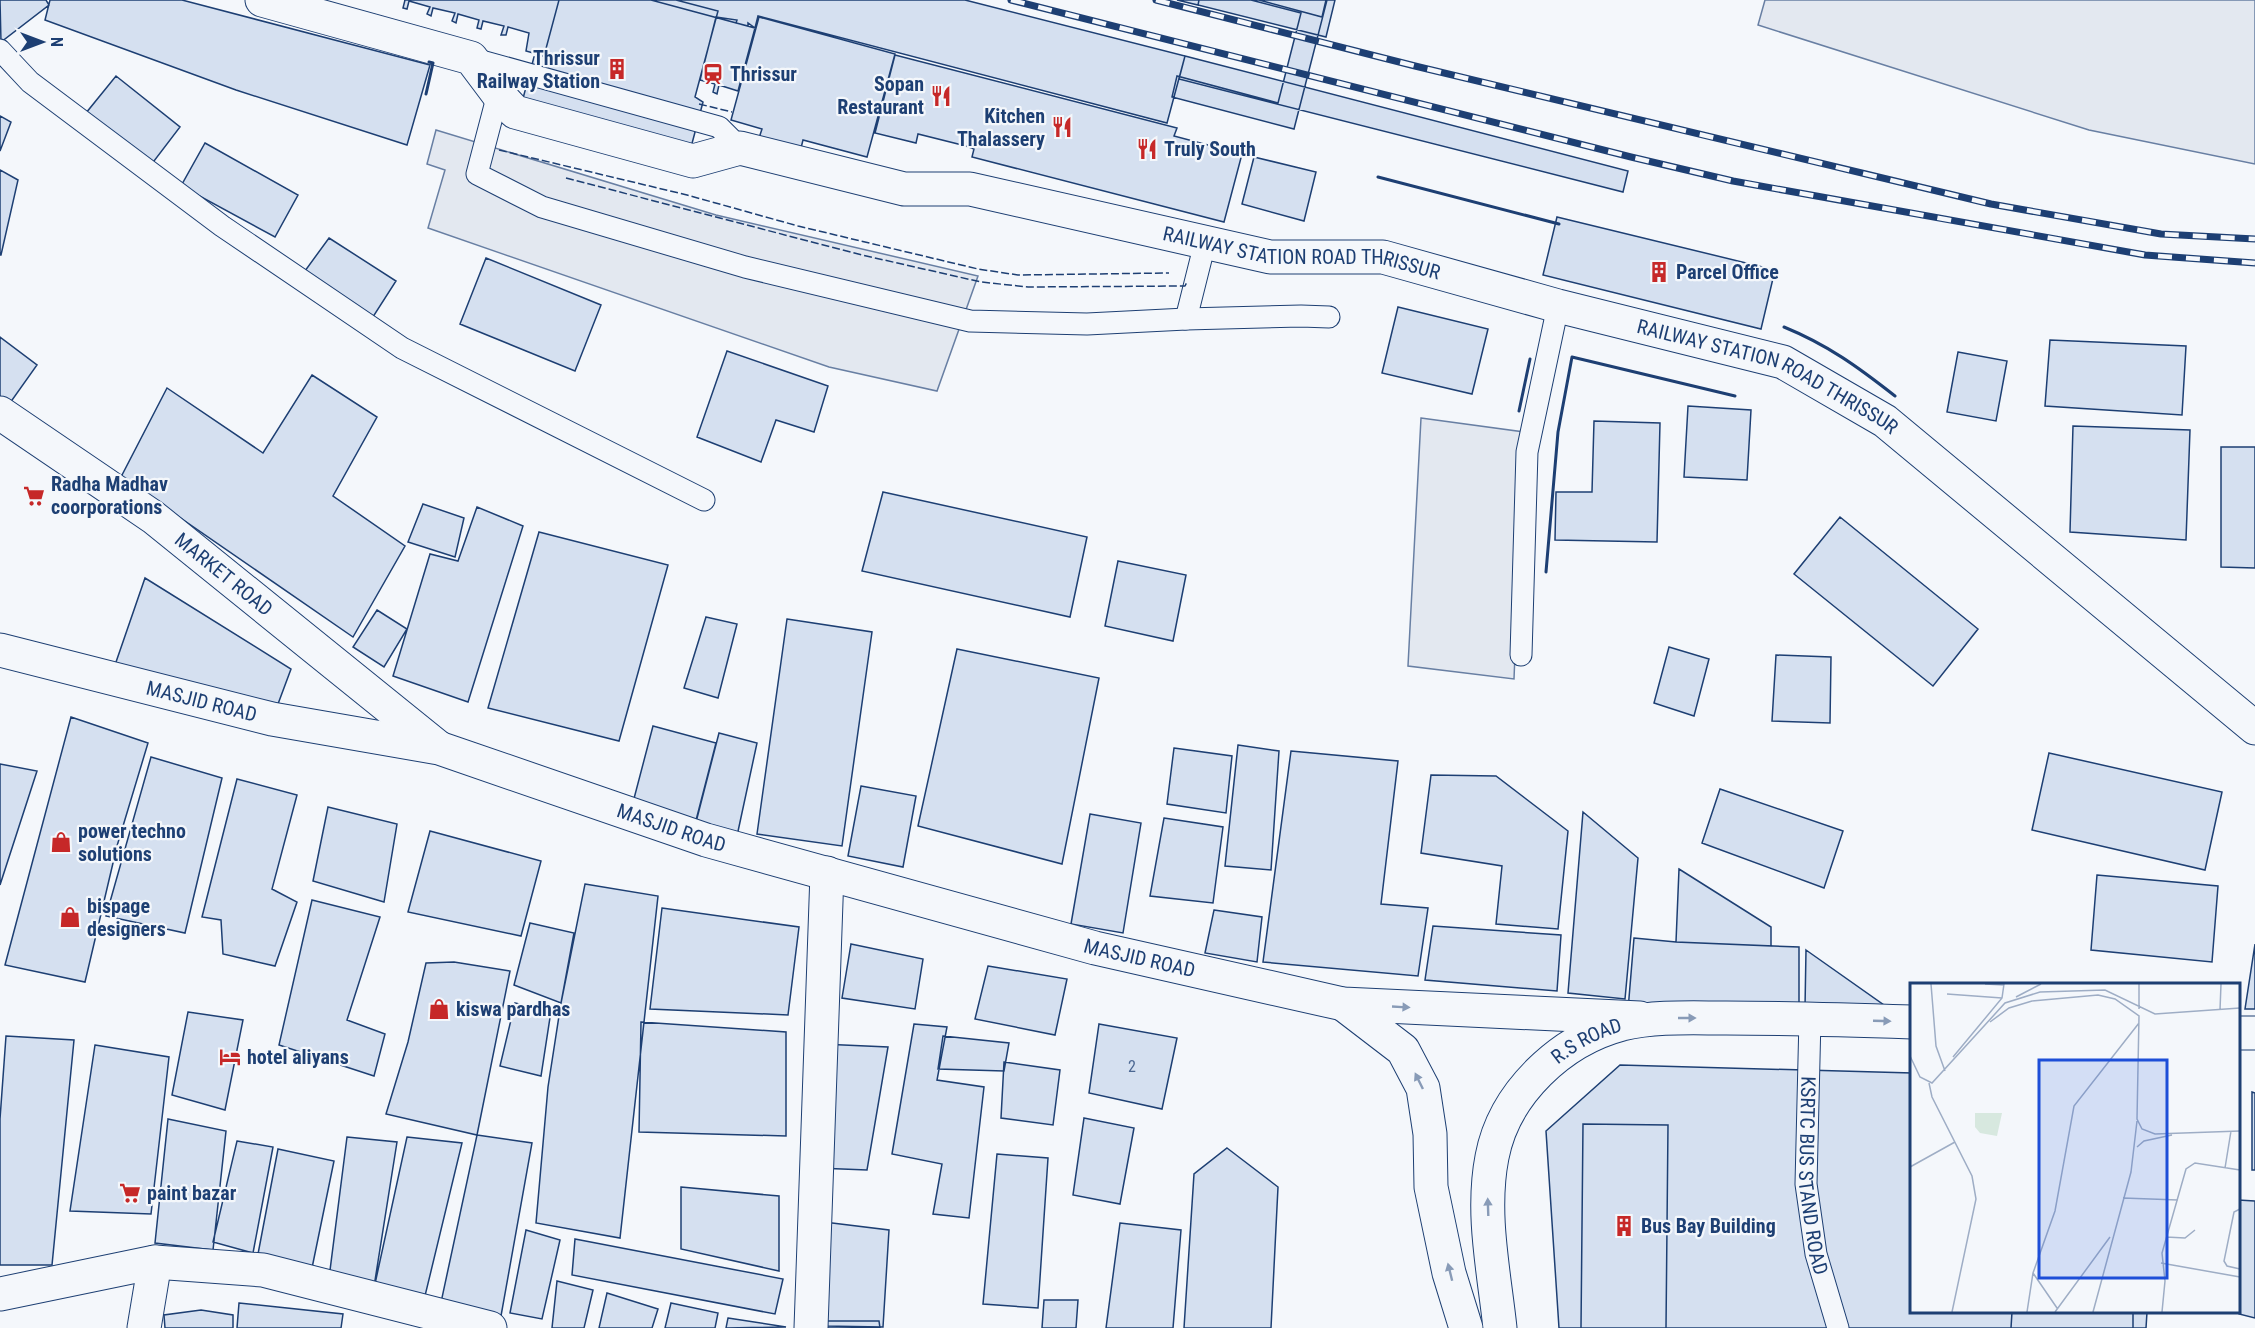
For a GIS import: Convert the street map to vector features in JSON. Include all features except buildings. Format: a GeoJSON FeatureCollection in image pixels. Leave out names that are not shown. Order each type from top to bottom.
{"type":"FeatureCollection","features":[{"type":"Feature","properties":{"kind":"street"},"geometry":{"type":"LineString","coordinates":[[262,0],[471,58]]}},
{"type":"Feature","properties":{"kind":"street","name":"RAILWAY STATION ROAD THRISSUR"},"geometry":{"type":"LineString","coordinates":[[471,58],[498,94],[515,112],[693,161],[740,148],[904,189],[970,189],[1270,257],[1383,257],[1558,306],[1783,362],[1885,421],[2255,728]]}},
{"type":"Feature","properties":{"kind":"street","name":"MARKET ROAD"},"geometry":{"type":"LineString","coordinates":[[0,413],[153,517],[440,748]]}},
{"type":"Feature","properties":{"kind":"street","name":"MASJID ROAD"},"geometry":{"type":"LineString","coordinates":[[0,651],[272,719],[440,748],[706,840],[1095,948],[1343,1004]]}},
{"type":"Feature","properties":{"kind":"street"},"geometry":{"type":"LineString","coordinates":[[812,1328],[826,873]]}},
{"type":"Feature","properties":{"kind":"street"},"geometry":{"type":"LineString","coordinates":[[1343,1004],[1652,1018]]}},
{"type":"Feature","properties":{"kind":"street"},"geometry":{"type":"LineString","coordinates":[[1343,1004],[1403,1050],[1423,1088],[1430,1134],[1431,1187],[1449,1273],[1466,1328]]}},
{"type":"Feature","properties":{"kind":"street","name":"R.S ROAD"},"geometry":{"type":"LineString","coordinates":[[1500,1328],[1487,1202],[1492,1154],[1511,1109],[1524,1089],[1545,1066],[1567,1048],[1621,1024],[1652,1018],[1810,1018],[1910,1022]]}},
{"type":"Feature","properties":{"kind":"street"},"geometry":{"type":"LineString","coordinates":[[0,1294],[155,1262],[262,1270],[420,1319],[490,1328]]}},
{"type":"Feature","properties":{"kind":"street"},"geometry":{"type":"LineString","coordinates":[[144,1328],[155,1262]]}},
{"type":"Feature","properties":{"kind":"lane"},"geometry":{"type":"LineString","coordinates":[[0,50],[30,82],[212,219],[402,348],[704,500]]}},
{"type":"Feature","properties":{"kind":"lane"},"geometry":{"type":"LineString","coordinates":[[471,58],[719,127],[740,148]]}},
{"type":"Feature","properties":{"kind":"lane"},"geometry":{"type":"LineString","coordinates":[[498,94],[477,174],[542,207],[745,267],[970,321],[1087,324],[1186,319],[1329,317]]}},
{"type":"Feature","properties":{"kind":"lane"},"geometry":{"type":"LineString","coordinates":[[1186,319],[1205,243]]}},
{"type":"Feature","properties":{"kind":"lane"},"geometry":{"type":"LineString","coordinates":[[1521,655],[1527,452],[1558,306]]}},
{"type":"Feature","properties":{"kind":"lane","name":"KSRTC BUS STAND ROAD"},"geometry":{"type":"LineString","coordinates":[[1810,1018],[1806,1184],[1816,1254],[1838,1328]]}},
{"type":"Feature","properties":{"kind":"shaded area"},"geometry":{"type":"Polygon","coordinates":[[[1765,0],[2255,0],[2255,164],[2089,130],[1758,25],[1765,0]]]}},
{"type":"Feature","properties":{"kind":"shaded area"},"geometry":{"type":"Polygon","coordinates":[[[436,130],[716,215],[978,276],[937,391],[829,367],[428,228],[445,170],[427,164],[436,130]]]}},
{"type":"Feature","properties":{"kind":"shaded area"},"geometry":{"type":"Polygon","coordinates":[[[1421,418],[1524,432],[1514,679],[1408,666],[1421,418]]]}},
{"type":"Feature","properties":{"kind":"railway"},"geometry":{"type":"LineString","coordinates":[[1011,0],[1733,181],[2145,255],[2255,263]]}},
{"type":"Feature","properties":{"kind":"railway"},"geometry":{"type":"LineString","coordinates":[[1156,0],[1415,66],[1991,204],[2161,234],[2255,239]]}},
{"type":"Feature","properties":{"kind":"fence"},"geometry":{"type":"LineString","coordinates":[[699,104],[732,112]]}},
{"type":"Feature","properties":{"kind":"fence"},"geometry":{"type":"LineString","coordinates":[[499,150],[978,269],[1018,275],[1169,273]]}},
{"type":"Feature","properties":{"kind":"fence"},"geometry":{"type":"LineString","coordinates":[[566,178],[862,255],[981,282],[1028,287],[1185,286],[1187,282]]}},
{"type":"Feature","properties":{"kind":"wall"},"geometry":{"type":"LineString","coordinates":[[426,94],[433,63],[429,62]]}},
{"type":"Feature","properties":{"kind":"wall"},"geometry":{"type":"LineString","coordinates":[[1378,177],[1559,224]]}},
{"type":"Feature","properties":{"kind":"wall"},"geometry":{"type":"LineString","coordinates":[[1784,327],[1815,341],[1842,357],[1895,396]]}},
{"type":"Feature","properties":{"kind":"wall"},"geometry":{"type":"LineString","coordinates":[[1546,572],[1558,432],[1572,357],[1735,396]]}},
{"type":"Feature","properties":{"kind":"wall"},"geometry":{"type":"LineString","coordinates":[[1519,411],[1530,359]]}},
{"type":"Feature","properties":{"kind":"place","name":"Thrissur Railway Station"},"geometry":{"type":"Point","coordinates":[617,69]}},
{"type":"Feature","properties":{"kind":"place","name":"Thrissur"},"geometry":{"type":"Point","coordinates":[713,74]}},
{"type":"Feature","properties":{"kind":"place","name":"Sopan Restaurant"},"geometry":{"type":"Point","coordinates":[941,96]}},
{"type":"Feature","properties":{"kind":"place","name":"Kitchen Thalassery"},"geometry":{"type":"Point","coordinates":[1062,127]}},
{"type":"Feature","properties":{"kind":"place","name":"Truly South"},"geometry":{"type":"Point","coordinates":[1147,149]}},
{"type":"Feature","properties":{"kind":"place","name":"Parcel Office"},"geometry":{"type":"Point","coordinates":[1659,272]}},
{"type":"Feature","properties":{"kind":"place","name":"Radha Madhav coorporations"},"geometry":{"type":"Point","coordinates":[34,496]}},
{"type":"Feature","properties":{"kind":"place","name":"power techno solutions"},"geometry":{"type":"Point","coordinates":[61,842]}},
{"type":"Feature","properties":{"kind":"place","name":"bispage designers"},"geometry":{"type":"Point","coordinates":[70,917]}},
{"type":"Feature","properties":{"kind":"place","name":"kiswa pardhas"},"geometry":{"type":"Point","coordinates":[439,1009]}},
{"type":"Feature","properties":{"kind":"place","name":"hotel aliyans"},"geometry":{"type":"Point","coordinates":[230,1057]}},
{"type":"Feature","properties":{"kind":"place","name":"paint bazar"},"geometry":{"type":"Point","coordinates":[130,1193]}},
{"type":"Feature","properties":{"kind":"place","name":"Bus Bay Building"},"geometry":{"type":"Point","coordinates":[1624,1226]}}]}
